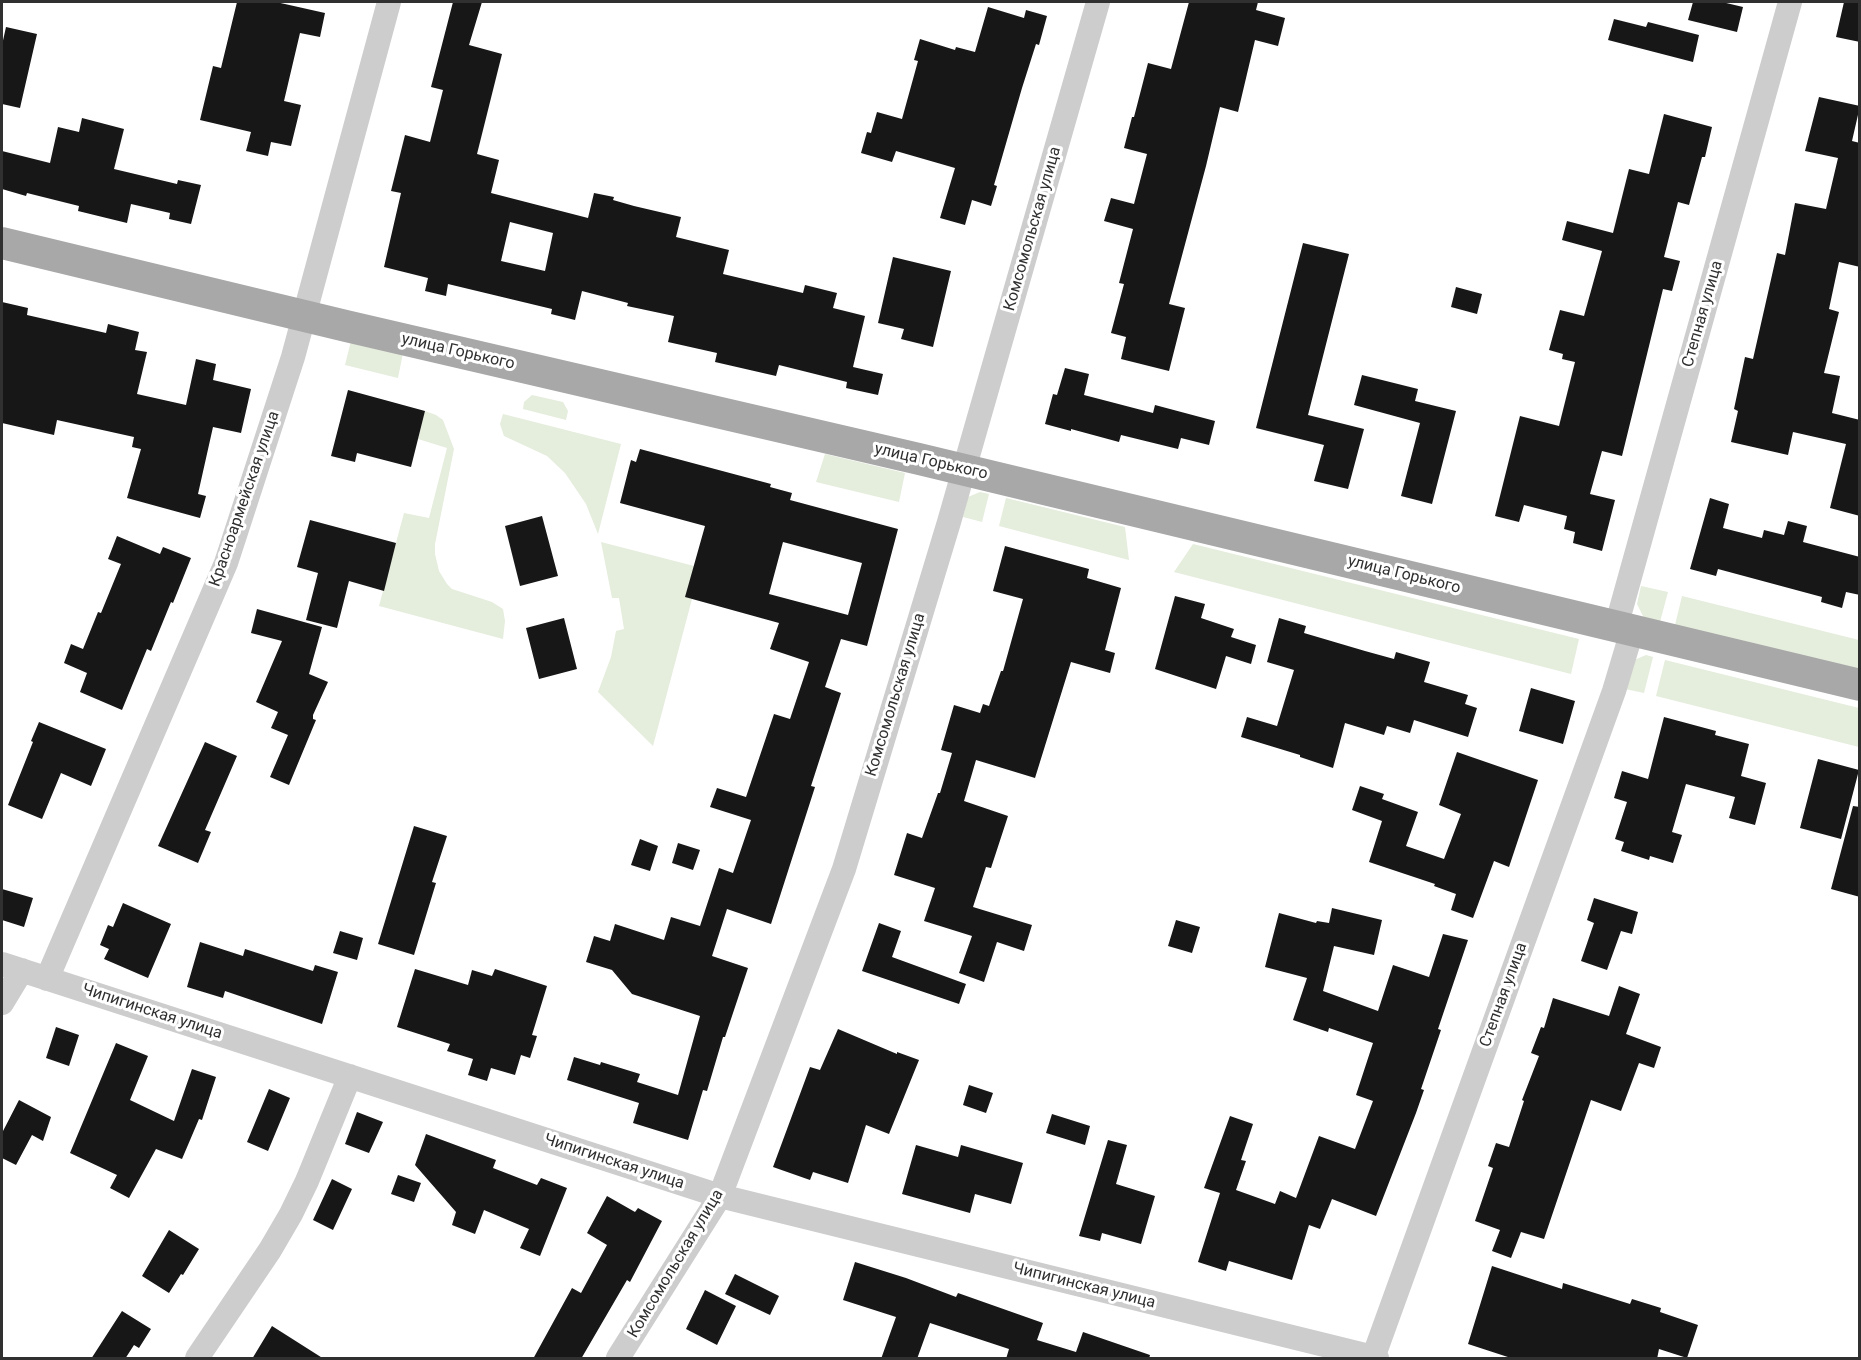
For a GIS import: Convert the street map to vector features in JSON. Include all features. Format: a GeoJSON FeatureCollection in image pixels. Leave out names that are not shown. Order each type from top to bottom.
{"type":"FeatureCollection","features":[{"type":"Feature","properties":{"kind":"main road","name":"улица Горького"},"geometry":{"type":"LineString","coordinates":[[2,243],[303,316],[964,470],[1860,685]]}},
{"type":"Feature","properties":{"kind":"street","name":"Красноармейская улица"},"geometry":{"type":"LineString","coordinates":[[47,978],[226,563],[292,357],[389,2]]}},
{"type":"Feature","properties":{"kind":"street","name":"Комсомольская улица"},"geometry":{"type":"LineString","coordinates":[[618,1359],[720,1196],[844,869],[964,470],[1098,2]]}},
{"type":"Feature","properties":{"kind":"street","name":"Степная улица"},"geometry":{"type":"LineString","coordinates":[[1375,1358],[1610,702],[1624,629],[1790,2]]}},
{"type":"Feature","properties":{"kind":"street","name":"Чипигинская улица"},"geometry":{"type":"LineString","coordinates":[[12,967],[720,1196],[1375,1358]]}},
{"type":"Feature","properties":{"kind":"street"},"geometry":{"type":"LineString","coordinates":[[2,1003],[12,967]]}},
{"type":"Feature","properties":{"kind":"street"},"geometry":{"type":"LineString","coordinates":[[196,1359],[270,1250],[291,1214],[350,1076]]}},
{"type":"Feature","properties":{"kind":"green space"},"geometry":{"type":"Polygon","coordinates":[[[351,341],[403,353],[398,378],[345,365],[351,341]]]}},
{"type":"Feature","properties":{"kind":"green space"},"geometry":{"type":"Polygon","coordinates":[[[532,395],[563,402],[568,411],[566,420],[523,409],[524,402],[532,395]]]}},
{"type":"Feature","properties":{"kind":"green space"},"geometry":{"type":"Polygon","coordinates":[[[425,411],[443,420],[454,449],[435,544],[439,571],[452,589],[492,602],[503,609],[505,621],[503,639],[379,606],[404,513],[429,518],[447,448],[418,439],[425,411]]]}},
{"type":"Feature","properties":{"kind":"green space"},"geometry":{"type":"Polygon","coordinates":[[[503,414],[621,444],[598,534],[586,504],[565,473],[547,456],[504,436],[500,424],[503,414]]]}},
{"type":"Feature","properties":{"kind":"green space"},"geometry":{"type":"Polygon","coordinates":[[[825,454],[905,473],[899,502],[816,482],[825,454]]]}},
{"type":"Feature","properties":{"kind":"green space"},"geometry":{"type":"Polygon","coordinates":[[[980,492],[989,494],[982,522],[963,517],[968,497],[980,492]]]}},
{"type":"Feature","properties":{"kind":"green space"},"geometry":{"type":"Polygon","coordinates":[[[1006,498],[1125,527],[1129,560],[999,526],[1006,498]]]}},
{"type":"Feature","properties":{"kind":"green space"},"geometry":{"type":"Polygon","coordinates":[[[601,542],[694,566],[686,597],[692,599],[653,746],[598,692],[611,657],[616,631],[624,629],[619,598],[612,598],[601,542]]]}},
{"type":"Feature","properties":{"kind":"green space"},"geometry":{"type":"Polygon","coordinates":[[[1193,544],[1579,639],[1571,674],[1174,572],[1193,544]]]}},
{"type":"Feature","properties":{"kind":"green space"},"geometry":{"type":"Polygon","coordinates":[[[1641,586],[1668,592],[1660,622],[1644,618],[1637,604],[1641,586]]]}},
{"type":"Feature","properties":{"kind":"green space"},"geometry":{"type":"Polygon","coordinates":[[[1682,596],[1859,640],[1860,669],[1675,625],[1682,596]]]}},
{"type":"Feature","properties":{"kind":"green space"},"geometry":{"type":"Polygon","coordinates":[[[1646,655],[1653,657],[1644,693],[1625,689],[1632,661],[1646,655]]]}},
{"type":"Feature","properties":{"kind":"green space"},"geometry":{"type":"Polygon","coordinates":[[[1665,660],[1859,708],[1859,747],[1656,696],[1665,660]]]}},
{"type":"Feature","properties":{"kind":"building"},"geometry":{"type":"Polygon","coordinates":[[[237,2],[276,2],[325,13],[320,37],[300,33],[284,101],[301,105],[291,146],[271,142],[268,156],[246,151],[251,132],[200,120],[213,66],[221,68],[237,2]]]}},
{"type":"Feature","properties":{"kind":"building"},"geometry":{"type":"Polygon","coordinates":[[[453,2],[482,2],[469,45],[502,54],[477,154],[499,160],[491,193],[588,218],[594,193],[614,197],[613,200],[681,217],[676,237],[729,250],[723,274],[803,293],[805,285],[837,293],[833,308],[865,316],[853,367],[883,374],[878,395],[846,388],[847,382],[779,365],[776,376],[715,362],[717,353],[668,342],[674,316],[627,306],[628,303],[582,291],[575,320],[551,314],[552,309],[448,284],[446,296],[425,291],[428,278],[384,267],[401,193],[391,191],[405,135],[430,142],[443,90],[431,87],[453,2]],[[510,222],[501,261],[545,271],[553,233],[510,222]]]}},
{"type":"Feature","properties":{"kind":"building"},"geometry":{"type":"Polygon","coordinates":[[[1189,2],[1258,2],[1256,10],[1285,18],[1278,46],[1255,40],[1238,112],[1220,107],[1169,304],[1185,308],[1169,371],[1121,359],[1126,337],[1111,333],[1124,284],[1119,283],[1133,229],[1104,221],[1111,198],[1134,204],[1147,154],[1124,148],[1132,117],[1134,117],[1148,63],[1171,69],[1189,2]]]}},
{"type":"Feature","properties":{"kind":"building"},"geometry":{"type":"Polygon","coordinates":[[[1693,2],[1722,2],[1743,7],[1737,32],[1688,20],[1693,2]]]}},
{"type":"Feature","properties":{"kind":"building"},"geometry":{"type":"Polygon","coordinates":[[[1844,2],[1860,2],[1860,42],[1836,37],[1844,2]]]}},
{"type":"Feature","properties":{"kind":"building"},"geometry":{"type":"Polygon","coordinates":[[[988,7],[1024,18],[1026,10],[1047,16],[1039,45],[1036,44],[1022,88],[994,185],[997,186],[991,206],[972,200],[965,225],[940,218],[955,168],[896,151],[892,162],[861,153],[867,132],[871,133],[877,112],[902,119],[918,61],[914,60],[920,39],[955,50],[956,47],[975,52],[988,7]]]}},
{"type":"Feature","properties":{"kind":"building"},"geometry":{"type":"Polygon","coordinates":[[[1614,19],[1646,27],[1648,22],[1699,35],[1693,62],[1608,40],[1614,19]]]}},
{"type":"Feature","properties":{"kind":"building"},"geometry":{"type":"Polygon","coordinates":[[[6,27],[37,34],[20,108],[2,104],[2,45],[6,27]]]}},
{"type":"Feature","properties":{"kind":"building"},"geometry":{"type":"Polygon","coordinates":[[[1819,97],[1860,106],[1852,141],[1860,143],[1860,267],[1839,262],[1829,309],[1839,312],[1824,373],[1840,376],[1832,413],[1860,420],[1860,516],[1830,508],[1846,444],[1793,432],[1788,455],[1731,442],[1738,411],[1734,409],[1745,357],[1753,359],[1777,253],[1785,255],[1795,203],[1826,209],[1838,158],[1805,151],[1819,97]]]}},
{"type":"Feature","properties":{"kind":"building"},"geometry":{"type":"Polygon","coordinates":[[[1664,114],[1712,127],[1689,205],[1678,202],[1664,257],[1680,261],[1672,291],[1663,289],[1622,456],[1602,451],[1590,494],[1615,500],[1602,551],[1573,543],[1575,532],[1564,529],[1567,516],[1524,505],[1519,522],[1495,516],[1520,416],[1559,426],[1575,362],[1562,359],[1563,354],[1549,350],[1560,310],[1584,316],[1602,251],[1562,240],[1567,221],[1613,233],[1629,169],[1649,174],[1664,114]]]}},
{"type":"Feature","properties":{"kind":"building"},"geometry":{"type":"Polygon","coordinates":[[[82,118],[124,129],[114,169],[177,184],[178,180],[201,185],[191,224],[169,219],[170,213],[131,204],[127,223],[78,211],[79,206],[2,189],[2,151],[50,163],[58,127],[79,132],[82,118]]]}},
{"type":"Feature","properties":{"kind":"building"},"geometry":{"type":"Polygon","coordinates":[[[1303,243],[1349,254],[1308,415],[1364,429],[1348,489],[1314,481],[1324,445],[1256,428],[1303,243]]]}},
{"type":"Feature","properties":{"kind":"building"},"geometry":{"type":"Polygon","coordinates":[[[893,257],[951,271],[933,347],[901,339],[904,329],[878,323],[893,257]]]}},
{"type":"Feature","properties":{"kind":"building"},"geometry":{"type":"Polygon","coordinates":[[[1456,287],[1482,294],[1477,314],[1451,307],[1456,287]]]}},
{"type":"Feature","properties":{"kind":"building"},"geometry":{"type":"Polygon","coordinates":[[[2,302],[28,308],[27,315],[106,333],[108,324],[139,332],[135,350],[147,352],[137,394],[186,405],[196,359],[216,364],[213,380],[251,389],[241,433],[213,427],[198,494],[206,496],[200,518],[127,498],[141,449],[132,447],[134,437],[57,420],[54,435],[2,423],[2,302]]]}},
{"type":"Feature","properties":{"kind":"building"},"geometry":{"type":"Polygon","coordinates":[[[1065,368],[1089,374],[1084,395],[1153,413],[1155,405],[1215,421],[1209,445],[1181,438],[1178,449],[1121,435],[1119,442],[1045,424],[1053,394],[1057,395],[1065,368]]]}},
{"type":"Feature","properties":{"kind":"building"},"geometry":{"type":"Polygon","coordinates":[[[1362,375],[1418,389],[1415,401],[1456,411],[1432,504],[1401,496],[1420,423],[1354,405],[1362,375]]]}},
{"type":"Feature","properties":{"kind":"building"},"geometry":{"type":"Polygon","coordinates":[[[348,390],[425,411],[411,467],[357,453],[355,462],[331,456],[348,390]]]}},
{"type":"Feature","properties":{"kind":"building"},"geometry":{"type":"Polygon","coordinates":[[[640,449],[771,484],[770,487],[792,493],[790,500],[898,529],[867,646],[841,639],[825,687],[841,693],[811,786],[815,787],[771,924],[727,909],[712,956],[748,968],[725,1037],[723,1037],[707,1091],[703,1090],[688,1140],[633,1123],[639,1103],[567,1080],[574,1057],[600,1065],[601,1062],[640,1074],[637,1082],[678,1095],[700,1016],[632,994],[612,970],[586,962],[594,936],[610,941],[615,924],[664,940],[671,917],[700,926],[719,868],[733,873],[751,820],[710,807],[717,788],[746,797],[774,714],[790,719],[809,662],[770,649],[779,623],[685,597],[705,526],[620,503],[631,460],[636,462],[640,449]],[[783,542],[769,594],[848,615],[862,563],[783,542]]]}},
{"type":"Feature","properties":{"kind":"building"},"geometry":{"type":"Polygon","coordinates":[[[1710,498],[1729,504],[1723,528],[1762,538],[1764,530],[1784,535],[1788,521],[1807,526],[1803,542],[1860,557],[1860,595],[1846,592],[1842,608],[1821,602],[1822,597],[1718,569],[1716,576],[1690,569],[1710,498]]]}},
{"type":"Feature","properties":{"kind":"building"},"geometry":{"type":"Polygon","coordinates":[[[542,516],[558,576],[520,586],[505,526],[542,516]]]}},
{"type":"Feature","properties":{"kind":"building"},"geometry":{"type":"Polygon","coordinates":[[[310,520],[396,543],[384,591],[349,581],[337,628],[306,620],[318,573],[297,567],[310,520]]]}},
{"type":"Feature","properties":{"kind":"building"},"geometry":{"type":"Polygon","coordinates":[[[117,536],[160,554],[163,547],[191,558],[151,651],[147,649],[122,710],[80,692],[87,673],[64,663],[71,644],[83,649],[98,612],[101,613],[121,564],[108,559],[117,536]]]}},
{"type":"Feature","properties":{"kind":"building"},"geometry":{"type":"Polygon","coordinates":[[[1005,546],[1089,569],[1087,578],[1121,588],[1105,650],[1115,653],[1110,673],[1071,662],[1035,778],[976,760],[964,801],[1008,816],[991,868],[986,867],[973,907],[1032,925],[1024,951],[997,942],[984,982],[959,973],[972,936],[924,921],[935,888],[894,875],[907,833],[922,838],[938,793],[940,793],[952,753],[941,750],[954,705],[980,713],[983,704],[989,706],[1001,671],[1003,671],[1023,599],[993,591],[1005,546]]]}},
{"type":"Feature","properties":{"kind":"building"},"geometry":{"type":"Polygon","coordinates":[[[1175,596],[1205,604],[1201,618],[1234,629],[1231,637],[1256,645],[1251,664],[1226,656],[1216,689],[1155,669],[1175,596]]]}},
{"type":"Feature","properties":{"kind":"building"},"geometry":{"type":"Polygon","coordinates":[[[257,609],[322,627],[309,674],[328,682],[313,715],[313,719],[316,720],[289,785],[270,777],[288,735],[271,728],[278,712],[256,702],[282,641],[251,633],[257,609]]]}},
{"type":"Feature","properties":{"kind":"building"},"geometry":{"type":"Polygon","coordinates":[[[564,618],[577,669],[539,679],[526,628],[564,618]]]}},
{"type":"Feature","properties":{"kind":"building"},"geometry":{"type":"Polygon","coordinates":[[[1279,618],[1306,626],[1304,633],[1365,651],[1394,659],[1396,652],[1430,662],[1424,682],[1468,695],[1465,704],[1477,708],[1468,737],[1414,720],[1410,733],[1387,726],[1384,735],[1345,723],[1333,768],[1241,737],[1247,717],[1277,726],[1294,670],[1267,662],[1279,618]]]}},
{"type":"Feature","properties":{"kind":"building"},"geometry":{"type":"Polygon","coordinates":[[[1531,688],[1575,701],[1563,744],[1519,731],[1531,688]]]}},
{"type":"Feature","properties":{"kind":"building"},"geometry":{"type":"Polygon","coordinates":[[[1664,717],[1716,731],[1715,735],[1749,744],[1741,776],[1766,783],[1755,825],[1729,818],[1735,797],[1686,784],[1672,832],[1682,835],[1673,863],[1650,856],[1649,860],[1621,851],[1624,842],[1615,839],[1627,802],[1614,798],[1622,771],[1648,779],[1664,717]]]}},
{"type":"Feature","properties":{"kind":"building"},"geometry":{"type":"Polygon","coordinates":[[[39,722],[106,749],[91,786],[61,773],[42,819],[8,805],[39,722]]]}},
{"type":"Feature","properties":{"kind":"building"},"geometry":{"type":"Polygon","coordinates":[[[205,742],[237,756],[205,830],[211,832],[198,863],[158,846],[205,742]]]}},
{"type":"Feature","properties":{"kind":"building"},"geometry":{"type":"Polygon","coordinates":[[[1457,752],[1538,780],[1509,867],[1494,861],[1473,918],[1451,910],[1456,894],[1434,886],[1435,884],[1369,862],[1382,821],[1352,810],[1360,786],[1384,794],[1382,799],[1418,812],[1406,846],[1444,859],[1461,814],[1439,805],[1457,752]]]}},
{"type":"Feature","properties":{"kind":"building"},"geometry":{"type":"Polygon","coordinates":[[[1818,759],[1859,770],[1841,839],[1800,828],[1818,759]]]}},
{"type":"Feature","properties":{"kind":"building"},"geometry":{"type":"Polygon","coordinates":[[[1853,806],[1860,807],[1860,897],[1831,889],[1853,806]]]}},
{"type":"Feature","properties":{"kind":"building"},"geometry":{"type":"Polygon","coordinates":[[[414,826],[447,836],[432,882],[436,883],[414,955],[378,944],[414,826]]]}},
{"type":"Feature","properties":{"kind":"building"},"geometry":{"type":"Polygon","coordinates":[[[640,839],[658,846],[650,871],[631,865],[640,839]]]}},
{"type":"Feature","properties":{"kind":"building"},"geometry":{"type":"Polygon","coordinates":[[[678,843],[700,850],[693,870],[672,863],[678,843]]]}},
{"type":"Feature","properties":{"kind":"building"},"geometry":{"type":"Polygon","coordinates":[[[2,889],[33,898],[24,927],[2,920],[2,889]]]}},
{"type":"Feature","properties":{"kind":"building"},"geometry":{"type":"Polygon","coordinates":[[[1594,898],[1638,912],[1632,934],[1621,931],[1607,970],[1581,961],[1594,923],[1587,920],[1594,898]]]}},
{"type":"Feature","properties":{"kind":"building"},"geometry":{"type":"Polygon","coordinates":[[[123,903],[171,924],[148,978],[104,959],[109,949],[100,945],[108,925],[113,927],[123,903]]]}},
{"type":"Feature","properties":{"kind":"building"},"geometry":{"type":"Polygon","coordinates":[[[1332,908],[1382,920],[1374,955],[1334,946],[1323,991],[1378,1011],[1393,965],[1429,977],[1443,934],[1468,940],[1438,1029],[1441,1030],[1421,1089],[1424,1090],[1416,1113],[1376,1216],[1332,1199],[1320,1229],[1309,1225],[1292,1280],[1229,1261],[1226,1271],[1198,1262],[1220,1193],[1204,1188],[1230,1116],[1253,1124],[1241,1160],[1246,1161],[1236,1190],[1275,1204],[1280,1191],[1296,1198],[1319,1136],[1355,1149],[1373,1101],[1356,1095],[1373,1043],[1329,1028],[1328,1032],[1293,1020],[1307,978],[1265,967],[1279,913],[1316,923],[1317,921],[1329,923],[1332,908]]]}},
{"type":"Feature","properties":{"kind":"building"},"geometry":{"type":"Polygon","coordinates":[[[1176,920],[1200,927],[1192,953],[1168,946],[1176,920]]]}},
{"type":"Feature","properties":{"kind":"building"},"geometry":{"type":"Polygon","coordinates":[[[879,923],[901,931],[892,957],[966,984],[959,1004],[862,971],[879,923]]]}},
{"type":"Feature","properties":{"kind":"building"},"geometry":{"type":"Polygon","coordinates":[[[340,931],[363,938],[357,960],[333,953],[340,931]]]}},
{"type":"Feature","properties":{"kind":"building"},"geometry":{"type":"Polygon","coordinates":[[[200,942],[243,956],[245,949],[313,971],[315,965],[338,972],[322,1024],[225,991],[223,998],[187,987],[200,942]]]}},
{"type":"Feature","properties":{"kind":"building"},"geometry":{"type":"Polygon","coordinates":[[[415,969],[468,985],[472,970],[492,976],[495,969],[547,986],[532,1035],[537,1036],[530,1058],[521,1055],[515,1075],[491,1068],[487,1081],[468,1075],[473,1059],[447,1051],[450,1044],[397,1027],[415,969]]]}},
{"type":"Feature","properties":{"kind":"building"},"geometry":{"type":"Polygon","coordinates":[[[1619,986],[1640,994],[1626,1034],[1661,1047],[1654,1068],[1639,1063],[1621,1111],[1591,1100],[1544,1239],[1521,1232],[1511,1258],[1492,1251],[1500,1230],[1475,1221],[1493,1168],[1488,1166],[1496,1143],[1509,1147],[1524,1101],[1522,1100],[1539,1056],[1531,1053],[1541,1027],[1544,1028],[1553,998],[1609,1016],[1619,986]]]}},
{"type":"Feature","properties":{"kind":"building"},"geometry":{"type":"Polygon","coordinates":[[[56,1027],[79,1035],[69,1066],[46,1058],[56,1027]]]}},
{"type":"Feature","properties":{"kind":"building"},"geometry":{"type":"Polygon","coordinates":[[[838,1029],[897,1054],[897,1052],[919,1060],[889,1134],[866,1125],[848,1183],[813,1172],[810,1180],[773,1167],[810,1067],[820,1070],[838,1029]]]}},
{"type":"Feature","properties":{"kind":"building"},"geometry":{"type":"Polygon","coordinates":[[[116,1043],[148,1056],[130,1100],[174,1121],[192,1069],[216,1077],[202,1120],[199,1119],[182,1159],[156,1149],[129,1198],[110,1188],[117,1175],[70,1153],[116,1043]]]}},
{"type":"Feature","properties":{"kind":"building"},"geometry":{"type":"Polygon","coordinates":[[[969,1085],[993,1093],[986,1113],[963,1105],[969,1085]]]}},
{"type":"Feature","properties":{"kind":"building"},"geometry":{"type":"Polygon","coordinates":[[[269,1089],[290,1098],[268,1151],[247,1142],[269,1089]]]}},
{"type":"Feature","properties":{"kind":"building"},"geometry":{"type":"Polygon","coordinates":[[[19,1100],[51,1117],[43,1141],[32,1135],[16,1165],[2,1158],[2,1133],[19,1100]]]}},
{"type":"Feature","properties":{"kind":"building"},"geometry":{"type":"Polygon","coordinates":[[[357,1112],[383,1122],[369,1153],[345,1144],[357,1112]]]}},
{"type":"Feature","properties":{"kind":"building"},"geometry":{"type":"Polygon","coordinates":[[[1052,1114],[1090,1126],[1085,1145],[1046,1133],[1052,1114]]]}},
{"type":"Feature","properties":{"kind":"building"},"geometry":{"type":"Polygon","coordinates":[[[426,1134],[496,1160],[493,1168],[537,1185],[541,1178],[567,1188],[540,1256],[520,1248],[529,1229],[484,1210],[475,1234],[452,1225],[456,1212],[415,1165],[426,1134]]]}},
{"type":"Feature","properties":{"kind":"building"},"geometry":{"type":"Polygon","coordinates":[[[1108,1140],[1127,1145],[1116,1184],[1155,1196],[1141,1244],[1102,1233],[1100,1241],[1079,1236],[1108,1140]]]}},
{"type":"Feature","properties":{"kind":"building"},"geometry":{"type":"Polygon","coordinates":[[[916,1145],[958,1157],[961,1145],[1023,1163],[1011,1204],[975,1194],[970,1213],[902,1194],[916,1145]]]}},
{"type":"Feature","properties":{"kind":"building"},"geometry":{"type":"Polygon","coordinates":[[[398,1175],[421,1183],[414,1202],[391,1194],[398,1175]]]}},
{"type":"Feature","properties":{"kind":"building"},"geometry":{"type":"Polygon","coordinates":[[[332,1179],[352,1189],[333,1230],[313,1220],[332,1179]]]}},
{"type":"Feature","properties":{"kind":"building"},"geometry":{"type":"Polygon","coordinates":[[[607,1196],[635,1212],[638,1208],[662,1221],[630,1282],[627,1280],[581,1359],[533,1359],[572,1288],[581,1293],[607,1245],[587,1233],[607,1196]]]}},
{"type":"Feature","properties":{"kind":"building"},"geometry":{"type":"Polygon","coordinates":[[[169,1230],[199,1249],[169,1293],[142,1276],[169,1230]]]}},
{"type":"Feature","properties":{"kind":"building"},"geometry":{"type":"Polygon","coordinates":[[[855,1262],[956,1297],[958,1293],[1043,1323],[1037,1340],[1076,1352],[1083,1332],[1150,1355],[1149,1359],[1006,1359],[1009,1349],[930,1323],[917,1359],[881,1359],[896,1317],[843,1300],[855,1262]]]}},
{"type":"Feature","properties":{"kind":"building"},"geometry":{"type":"Polygon","coordinates":[[[1492,1266],[1562,1289],[1563,1283],[1630,1304],[1632,1299],[1661,1308],[1660,1312],[1698,1325],[1687,1358],[1659,1349],[1657,1359],[1514,1359],[1468,1344],[1492,1266]]]}},
{"type":"Feature","properties":{"kind":"building"},"geometry":{"type":"Polygon","coordinates":[[[735,1274],[779,1296],[770,1315],[725,1294],[735,1274]]]}},
{"type":"Feature","properties":{"kind":"building"},"geometry":{"type":"Polygon","coordinates":[[[705,1290],[736,1306],[717,1345],[686,1329],[705,1290]]]}},
{"type":"Feature","properties":{"kind":"building"},"geometry":{"type":"Polygon","coordinates":[[[122,1311],[151,1329],[139,1348],[134,1345],[125,1359],[91,1359],[122,1311]]]}},
{"type":"Feature","properties":{"kind":"building"},"geometry":{"type":"Polygon","coordinates":[[[272,1326],[324,1359],[252,1359],[272,1326]]]}}]}
